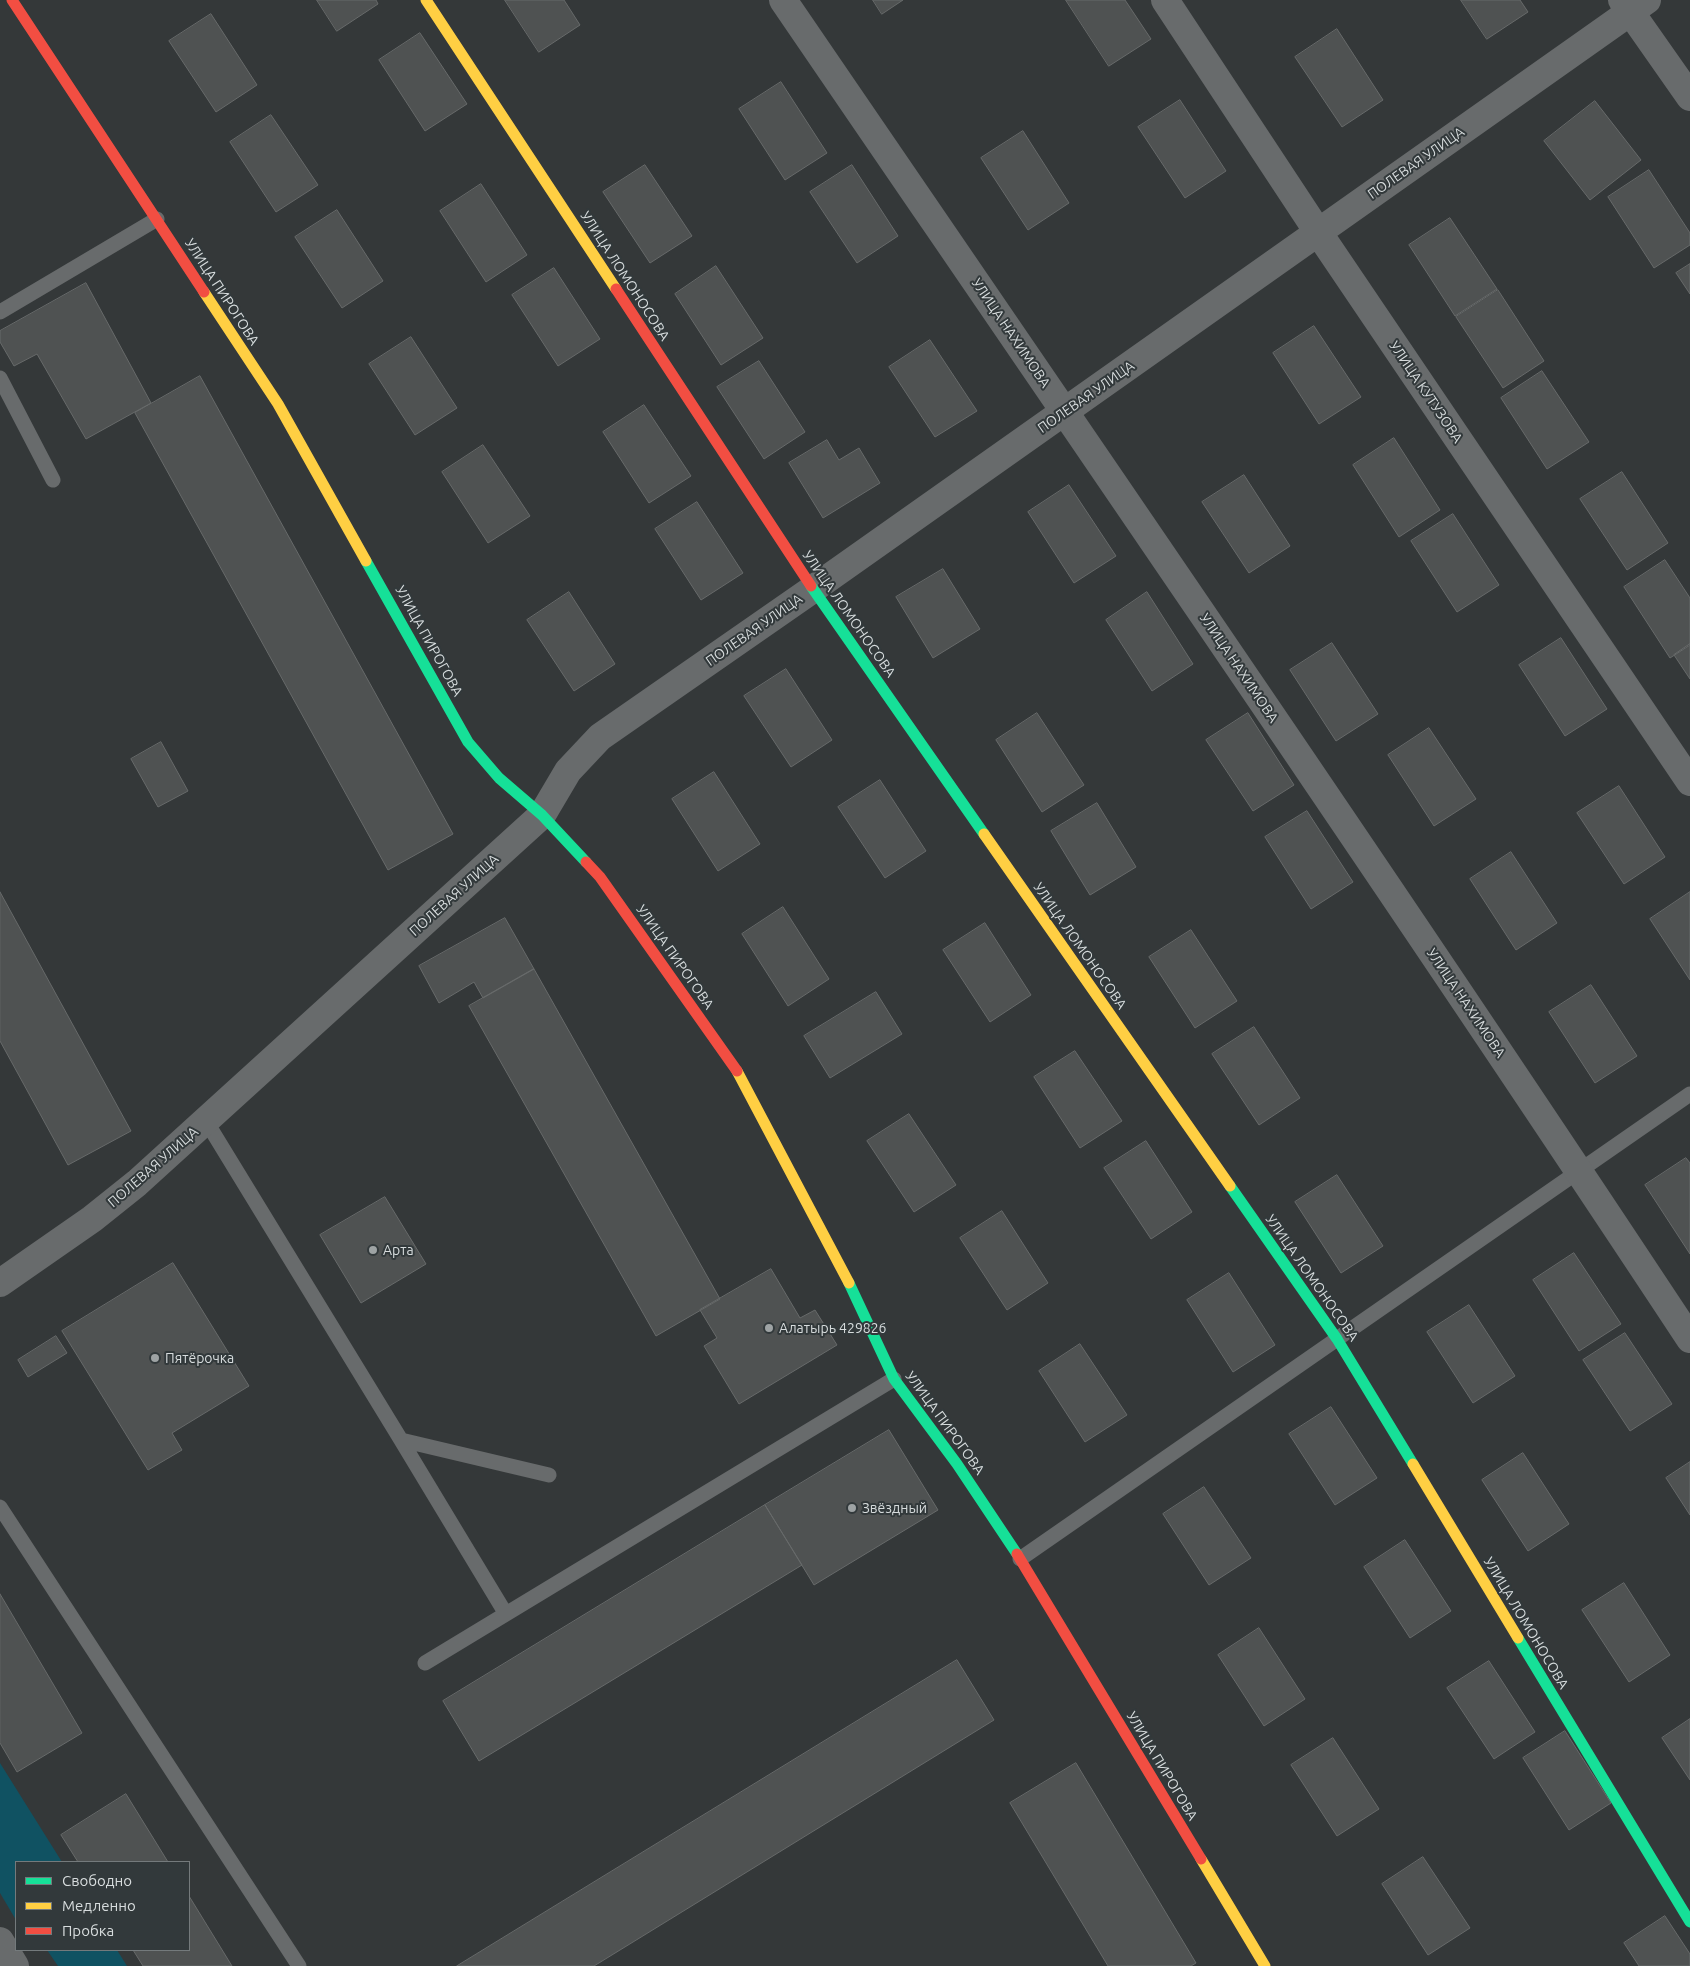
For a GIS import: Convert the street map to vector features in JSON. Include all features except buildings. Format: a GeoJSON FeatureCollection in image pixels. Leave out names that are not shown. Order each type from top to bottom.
{"type":"FeatureCollection","features":[{"type":"Feature","properties":{"kind":"street","name":"УЛИЦА ПИРОГОВА"},"geometry":{"type":"LineString","coordinates":[[12,0],[278,404],[468,742],[500,778],[542,815],[600,877],[737,1071],[848,1281],[894,1379],[957,1464],[1020,1560],[1265,1966]]}},
{"type":"Feature","properties":{"kind":"street","name":"УЛИЦА ЛОМОНОСОВА"},"geometry":{"type":"LineString","coordinates":[[426,0],[813,589],[1337,1339],[1690,1922]]}},
{"type":"Feature","properties":{"kind":"street","name":"УЛИЦА НАХИМОВА"},"geometry":{"type":"LineString","coordinates":[[783,0],[1065,411],[1579,1171],[1690,1339]]}},
{"type":"Feature","properties":{"kind":"street","name":"УЛИЦА КУТУЗОВА"},"geometry":{"type":"LineString","coordinates":[[1165,0],[1318,232],[1690,782]]}},
{"type":"Feature","properties":{"kind":"street","name":"ПОЛЕВАЯ УЛИЦА"},"geometry":{"type":"LineString","coordinates":[[0,1283],[92,1219],[206,1121],[542,815],[568,770],[600,737],[1318,232],[1633,4]]}},
{"type":"Feature","properties":{"kind":"street"},"geometry":{"type":"LineString","coordinates":[[1633,4],[1690,97]]}},
{"type":"Feature","properties":{"kind":"street"},"geometry":{"type":"LineString","coordinates":[[0,1941],[15,1966]]}},
{"type":"Feature","properties":{"kind":"lane"},"geometry":{"type":"LineString","coordinates":[[0,312],[157,219]]}},
{"type":"Feature","properties":{"kind":"lane"},"geometry":{"type":"LineString","coordinates":[[0,378],[53,480]]}},
{"type":"Feature","properties":{"kind":"lane"},"geometry":{"type":"LineString","coordinates":[[1020,1560],[1690,1094]]}},
{"type":"Feature","properties":{"kind":"lane"},"geometry":{"type":"LineString","coordinates":[[206,1121],[506,1614]]}},
{"type":"Feature","properties":{"kind":"lane"},"geometry":{"type":"LineString","coordinates":[[425,1663],[894,1379]]}},
{"type":"Feature","properties":{"kind":"lane"},"geometry":{"type":"LineString","coordinates":[[401,1440],[549,1475]]}},
{"type":"Feature","properties":{"kind":"lane"},"geometry":{"type":"LineString","coordinates":[[0,1507],[299,1966]]}},
{"type":"Feature","properties":{"kind":"shaded area"},"geometry":{"type":"Polygon","coordinates":[[[0,1763],[61,1861],[15,1861],[15,1918],[0,1893],[0,1763]]]}},
{"type":"Feature","properties":{"kind":"shaded area"},"geometry":{"type":"Polygon","coordinates":[[[48,1951],[118,1951],[127,1966],[58,1966],[48,1951]]]}},
{"type":"Feature","properties":{"kind":"traffic: fast"},"geometry":{"type":"LineString","coordinates":[[366,561],[468,742],[499,778],[542,815],[586,862]]}},
{"type":"Feature","properties":{"kind":"traffic: fast"},"geometry":{"type":"LineString","coordinates":[[811,586],[984,834]]}},
{"type":"Feature","properties":{"kind":"traffic: fast"},"geometry":{"type":"LineString","coordinates":[[1230,1186],[1337,1339],[1413,1464]]}},
{"type":"Feature","properties":{"kind":"traffic: fast"},"geometry":{"type":"LineString","coordinates":[[849,1283],[894,1379],[957,1464],[1017,1554]]}},
{"type":"Feature","properties":{"kind":"traffic: fast"},"geometry":{"type":"LineString","coordinates":[[1518,1638],[1690,1922]]}},
{"type":"Feature","properties":{"kind":"traffic: slow"},"geometry":{"type":"LineString","coordinates":[[426,0],[616,289]]}},
{"type":"Feature","properties":{"kind":"traffic: slow"},"geometry":{"type":"LineString","coordinates":[[204,292],[278,404],[366,561]]}},
{"type":"Feature","properties":{"kind":"traffic: slow"},"geometry":{"type":"LineString","coordinates":[[984,834],[1230,1186]]}},
{"type":"Feature","properties":{"kind":"traffic: slow"},"geometry":{"type":"LineString","coordinates":[[737,1071],[849,1283]]}},
{"type":"Feature","properties":{"kind":"traffic: slow"},"geometry":{"type":"LineString","coordinates":[[1413,1464],[1518,1638]]}},
{"type":"Feature","properties":{"kind":"traffic: slow"},"geometry":{"type":"LineString","coordinates":[[1201,1859],[1265,1966]]}},
{"type":"Feature","properties":{"kind":"traffic: jam"},"geometry":{"type":"LineString","coordinates":[[12,0],[204,292]]}},
{"type":"Feature","properties":{"kind":"traffic: jam"},"geometry":{"type":"LineString","coordinates":[[616,289],[811,586]]}},
{"type":"Feature","properties":{"kind":"traffic: jam"},"geometry":{"type":"LineString","coordinates":[[586,862],[600,877],[737,1071]]}},
{"type":"Feature","properties":{"kind":"traffic: jam"},"geometry":{"type":"LineString","coordinates":[[1017,1554],[1201,1859]]}},
{"type":"Feature","properties":{"kind":"place","name":"Арта"},"geometry":{"type":"Point","coordinates":[373,1250]}},
{"type":"Feature","properties":{"kind":"place","name":"Алатырь 429826"},"geometry":{"type":"Point","coordinates":[769,1328]}},
{"type":"Feature","properties":{"kind":"place","name":"Пятёрочка"},"geometry":{"type":"Point","coordinates":[155,1358]}},
{"type":"Feature","properties":{"kind":"place","name":"Звёздный"},"geometry":{"type":"Point","coordinates":[852,1508]}}]}
